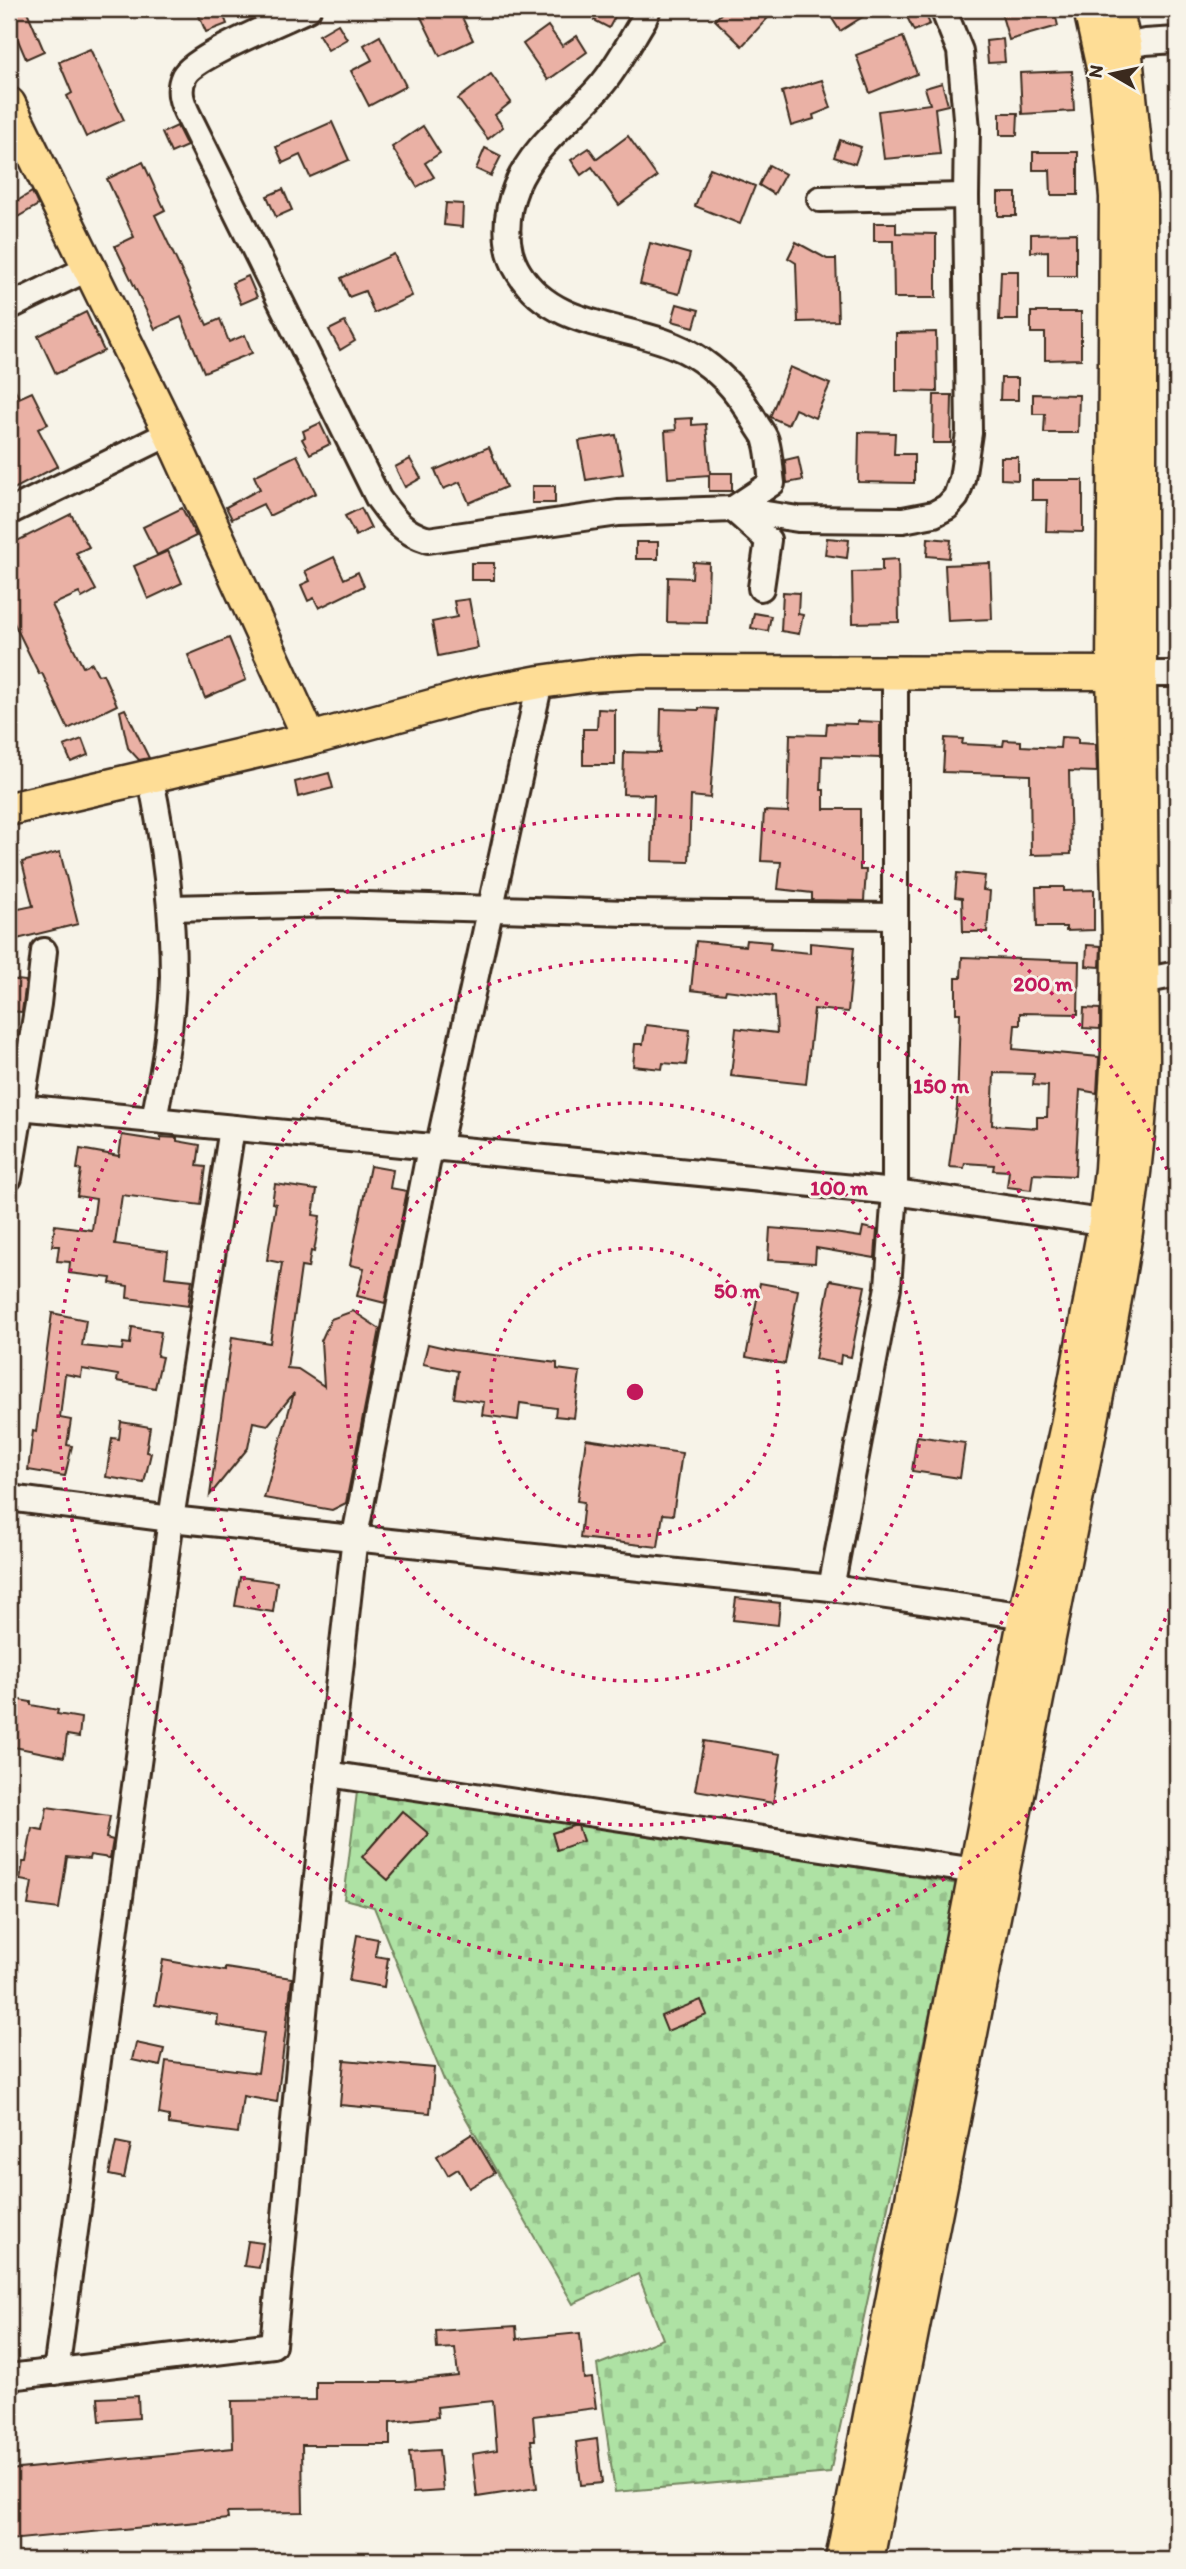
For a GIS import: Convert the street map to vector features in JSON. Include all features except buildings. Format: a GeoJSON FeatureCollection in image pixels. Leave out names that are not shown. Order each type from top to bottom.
{"type":"FeatureCollection","features":[{"type":"Feature","properties":{"kind":"main road"},"geometry":{"type":"LineString","coordinates":[[1090,9],[1128,197]]}},
{"type":"Feature","properties":{"kind":"main road"},"geometry":{"type":"LineString","coordinates":[[1116,9],[1125,46],[1128,197],[1127,673],[1115,1128],[1117,1224]]}},
{"type":"Feature","properties":{"kind":"main road"},"geometry":{"type":"LineString","coordinates":[[9,104],[170,433],[310,738]]}},
{"type":"Feature","properties":{"kind":"main road"},"geometry":{"type":"LineString","coordinates":[[9,809],[310,738],[476,694],[591,675],[643,672],[1127,673]]}},
{"type":"Feature","properties":{"kind":"main road"},"geometry":{"type":"LineString","coordinates":[[842,2560],[875,2457],[1117,1224],[1141,1117],[1143,981],[1127,673]]}},
{"type":"Feature","properties":{"kind":"main road"},"geometry":{"type":"LineString","coordinates":[[867,2560],[875,2457],[976,1871],[1039,1618]]}},
{"type":"Feature","properties":{"kind":"street"},"geometry":{"type":"LineString","coordinates":[[308,9],[199,61],[184,76],[180,93],[188,117],[378,498],[396,524],[412,535],[428,540],[618,513],[733,509],[798,519],[903,520],[934,514],[947,507],[956,497],[962,479],[970,433],[967,129],[960,51],[943,9]]}},
{"type":"Feature","properties":{"kind":"street"},"geometry":{"type":"LineString","coordinates":[[648,9],[604,82],[530,161],[516,187],[509,211],[508,246],[513,264],[523,280],[537,296],[553,308],[676,347],[700,359],[740,395],[766,440],[772,483],[733,509]]}},
{"type":"Feature","properties":{"kind":"street"},"geometry":{"type":"LineString","coordinates":[[1125,46],[1177,40]]}},
{"type":"Feature","properties":{"kind":"street"},"geometry":{"type":"LineString","coordinates":[[820,199],[966,196]]}},
{"type":"Feature","properties":{"kind":"street"},"geometry":{"type":"LineString","coordinates":[[9,307],[89,268]]}},
{"type":"Feature","properties":{"kind":"street"},"geometry":{"type":"LineString","coordinates":[[9,512],[170,433]]}},
{"type":"Feature","properties":{"kind":"street"},"geometry":{"type":"LineString","coordinates":[[733,509],[768,540],[761,588]]}},
{"type":"Feature","properties":{"kind":"street"},"geometry":{"type":"LineString","coordinates":[[831,1588],[888,1287],[895,1192],[895,673]]}},
{"type":"Feature","properties":{"kind":"street"},"geometry":{"type":"LineString","coordinates":[[1127,673],[1177,674]]}},
{"type":"Feature","properties":{"kind":"street"},"geometry":{"type":"LineString","coordinates":[[9,2377],[273,2345],[328,1774],[355,1536],[434,1149],[491,909],[540,682]]}},
{"type":"Feature","properties":{"kind":"street"},"geometry":{"type":"LineString","coordinates":[[150,775],[163,840],[171,908],[173,979],[167,1050],[154,1120]]}},
{"type":"Feature","properties":{"kind":"street"},"geometry":{"type":"LineString","coordinates":[[171,908],[333,904],[750,916],[895,916]]}},
{"type":"Feature","properties":{"kind":"street"},"geometry":{"type":"LineString","coordinates":[[9,1178],[14,1107],[34,1030],[44,951]]}},
{"type":"Feature","properties":{"kind":"street"},"geometry":{"type":"LineString","coordinates":[[1143,981],[1177,974]]}},
{"type":"Feature","properties":{"kind":"street"},"geometry":{"type":"LineString","coordinates":[[14,1107],[895,1192],[1117,1224]]}},
{"type":"Feature","properties":{"kind":"street"},"geometry":{"type":"LineString","coordinates":[[56,2372],[171,1519],[232,1128]]}},
{"type":"Feature","properties":{"kind":"street"},"geometry":{"type":"LineString","coordinates":[[9,1498],[171,1519],[355,1536],[831,1588],[1039,1618]]}},
{"type":"Feature","properties":{"kind":"street"},"geometry":{"type":"LineString","coordinates":[[328,1774],[976,1871]]}},
{"type":"Feature","properties":{"kind":"green space"},"geometry":{"type":"Polygon","coordinates":[[[358,1784],[958,1884],[830,2473],[615,2492],[597,2365],[663,2339],[638,2274],[573,2304],[444,2080],[374,1907],[344,1899],[358,1784]]]}}]}
